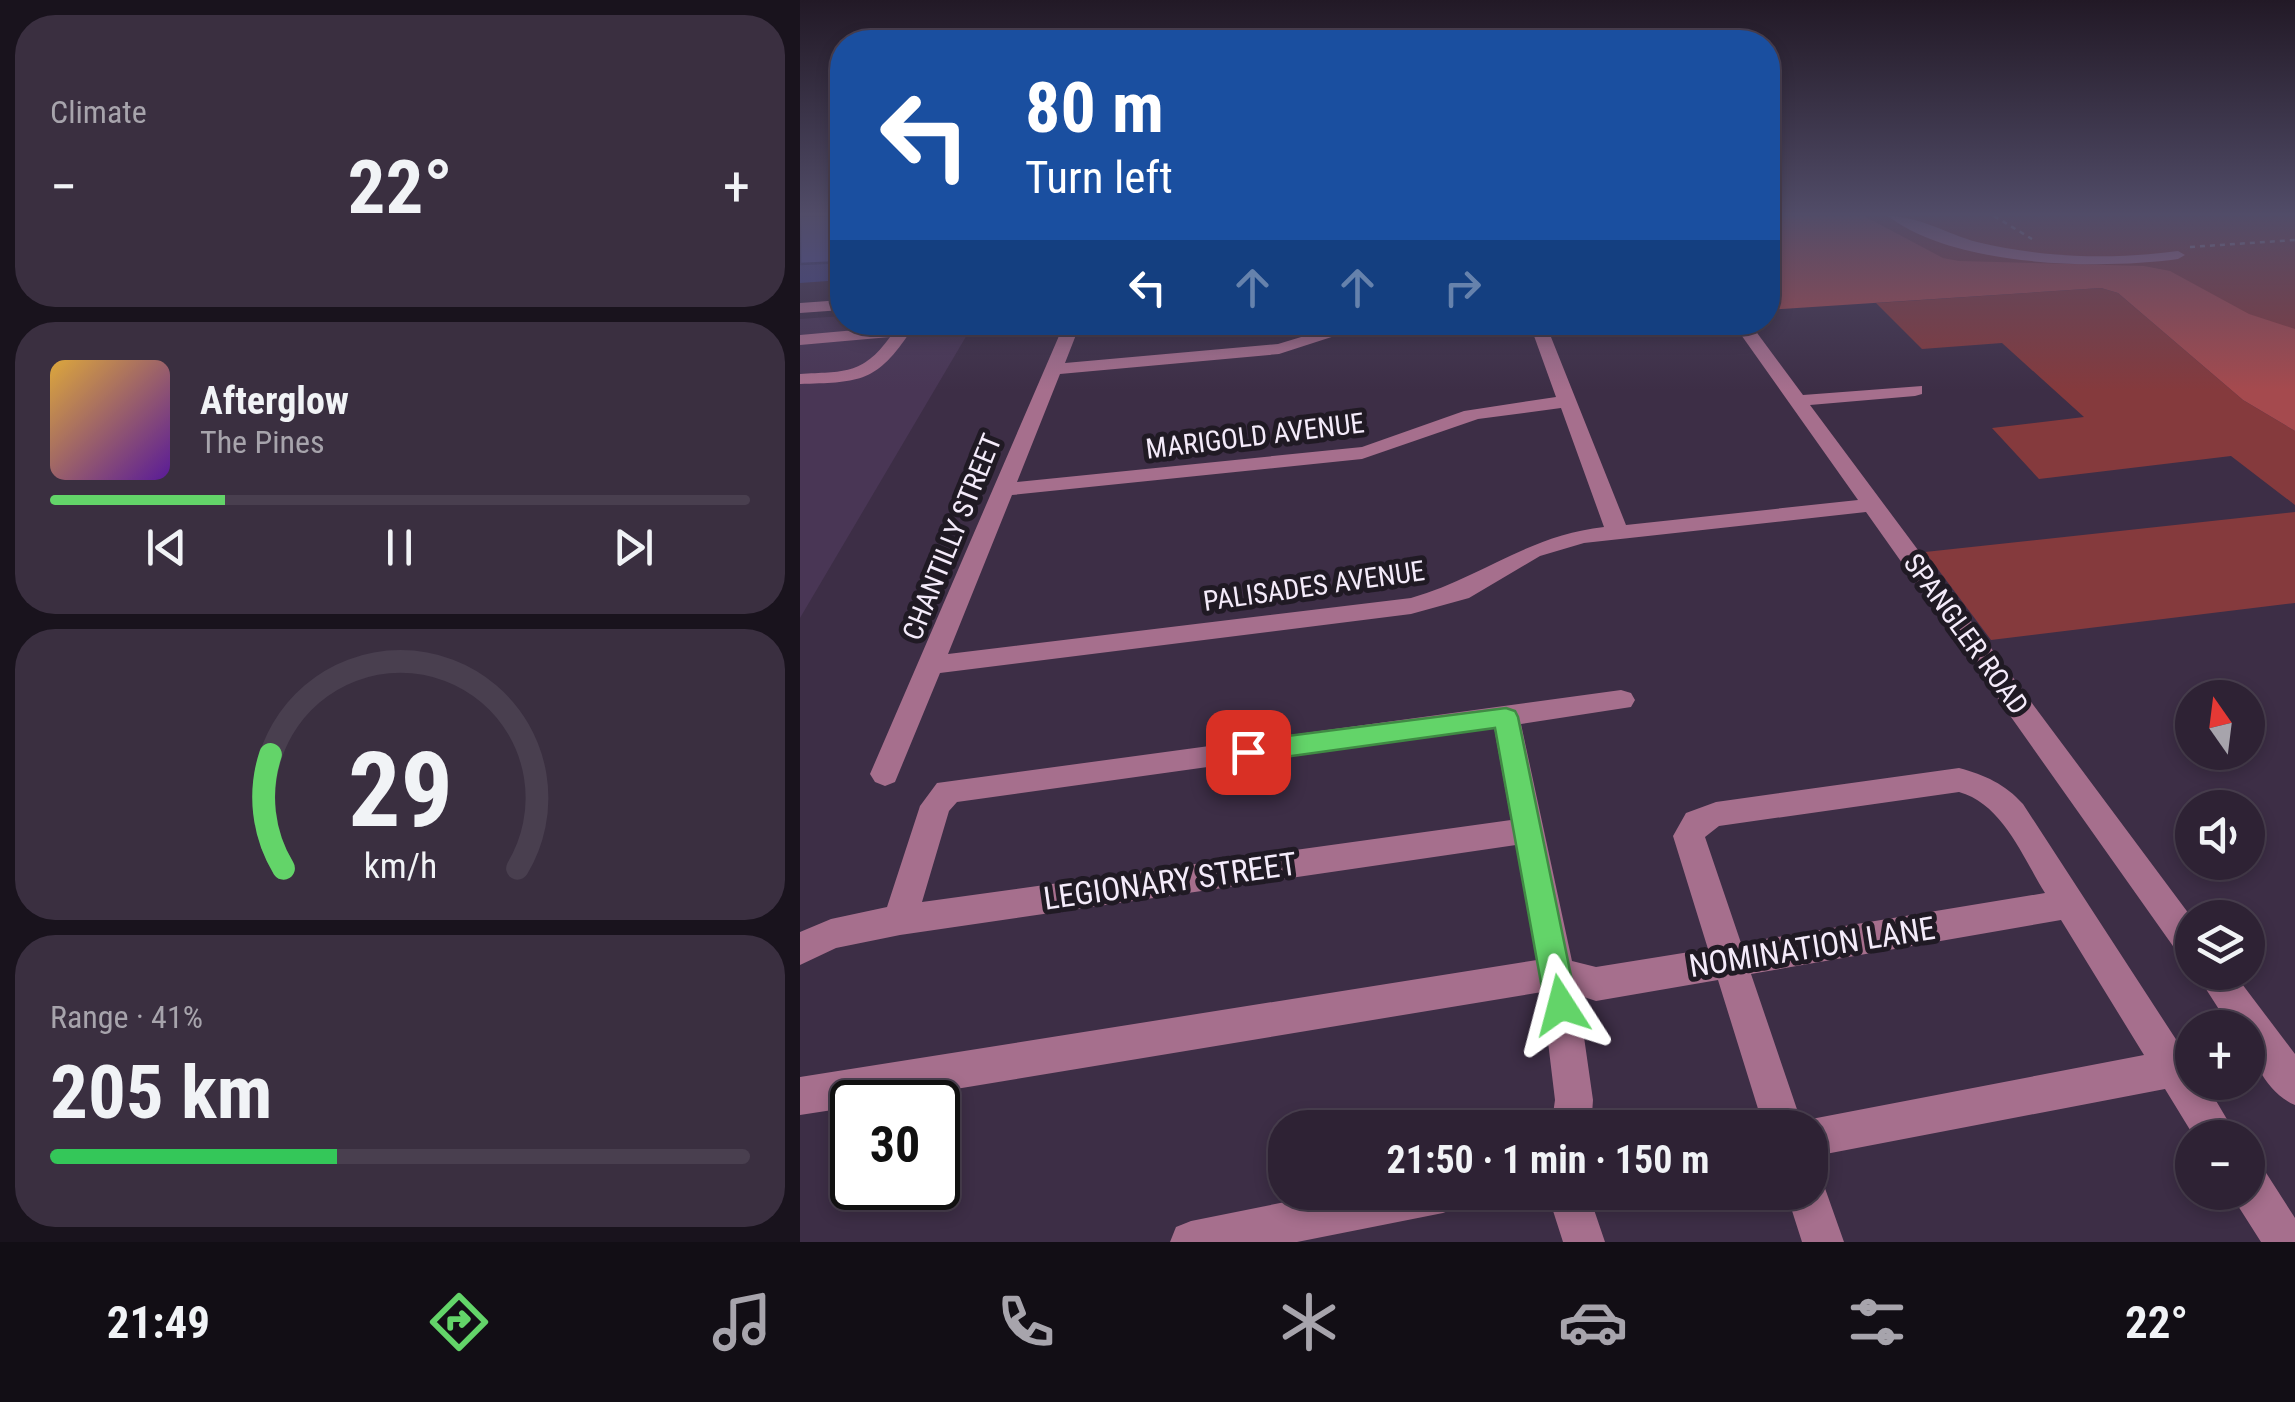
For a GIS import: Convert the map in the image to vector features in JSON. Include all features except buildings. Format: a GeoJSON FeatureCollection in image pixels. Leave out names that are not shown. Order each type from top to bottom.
{"type":"FeatureCollection","features":[{"type":"Feature","properties":{"kind":"street"},"geometry":{"type":"LineString","coordinates":[[800,308],[830,306]]}},
{"type":"Feature","properties":{"kind":"street"},"geometry":{"type":"LineString","coordinates":[[800,340],[856,335]]}},
{"type":"Feature","properties":{"kind":"street"},"geometry":{"type":"LineString","coordinates":[[800,379],[861,375],[879,368],[900,335]]}},
{"type":"Feature","properties":{"kind":"street","name":"CHANTILLY STREET"},"geometry":{"type":"LineString","coordinates":[[885,774],[1068,335]]}},
{"type":"Feature","properties":{"kind":"street"},"geometry":{"type":"LineString","coordinates":[[1292,335],[1300,345]]}},
{"type":"Feature","properties":{"kind":"street"},"geometry":{"type":"LineString","coordinates":[[1054,369],[1300,345],[1330,335]]}},
{"type":"Feature","properties":{"kind":"street"},"geometry":{"type":"LineString","coordinates":[[1541,335],[1617,532]]}},
{"type":"Feature","properties":{"kind":"street","name":"SPANGLER ROAD"},"geometry":{"type":"LineString","coordinates":[[1749,335],[2175,923]]}},
{"type":"Feature","properties":{"kind":"street"},"geometry":{"type":"LineString","coordinates":[[1797,401],[1915,390]]}},
{"type":"Feature","properties":{"kind":"street","name":"MARIGOLD AVENUE"},"geometry":{"type":"LineString","coordinates":[[1003,490],[1362,453],[1413,440],[1458,419],[1488,411],[1567,402]]}},
{"type":"Feature","properties":{"kind":"street","name":"PALISADES AVENUE"},"geometry":{"type":"LineString","coordinates":[[932,665],[1412,606],[1460,592],[1543,547],[1617,532],[1872,504]]}},
{"type":"Feature","properties":{"kind":"street"},"geometry":{"type":"LineString","coordinates":[[900,920],[935,806],[948,791],[1621,700]]}},
{"type":"Feature","properties":{"kind":"street"},"geometry":{"type":"LineString","coordinates":[[1506,717],[1557,973],[1573,1110]]}},
{"type":"Feature","properties":{"kind":"street"},"geometry":{"type":"LineString","coordinates":[[1778,1110],[1689,836],[1697,822],[1716,814],[1959,780],[1978,784],[1998,795],[2012,812],[2206,1120]]}},
{"type":"Feature","properties":{"kind":"street","name":"LEGIONARY STREET"},"geometry":{"type":"LineString","coordinates":[[807,945],[849,929],[900,920],[1528,830]]}},
{"type":"Feature","properties":{"kind":"street","name":"NOMINATION LANE"},"geometry":{"type":"LineString","coordinates":[[1557,973],[1596,984],[2069,904]]}},
{"type":"Feature","properties":{"kind":"street"},"geometry":{"type":"LineString","coordinates":[[800,1096],[1557,973]]}},
{"type":"Feature","properties":{"kind":"street"},"geometry":{"type":"LineString","coordinates":[[2225,990],[2295,1086]]}},
{"type":"Feature","properties":{"kind":"street"},"geometry":{"type":"LineString","coordinates":[[1828,1134],[2172,1069]]}},
{"type":"Feature","properties":{"kind":"street"},"geometry":{"type":"LineString","coordinates":[[2265,1209],[2286,1242]]}},
{"type":"Feature","properties":{"kind":"street"},"geometry":{"type":"LineString","coordinates":[[1191,1242],[1352,1210]]}},
{"type":"Feature","properties":{"kind":"street"},"geometry":{"type":"LineString","coordinates":[[1574,1210],[1584,1242]]}},
{"type":"Feature","properties":{"kind":"street"},"geometry":{"type":"LineString","coordinates":[[1812,1210],[1823,1242]]}},
{"type":"Feature","properties":{"kind":"shaded area"},"geometry":{"type":"Polygon","coordinates":[[[1780,274],[2295,274],[2295,398],[2117,283],[1780,298],[1780,274]]]}},
{"type":"Feature","properties":{"kind":"shaded area"},"geometry":{"type":"Polygon","coordinates":[[[1780,274],[2175,274],[2249,314],[2295,329],[2295,431],[2243,400],[2118,293],[2101,288],[1780,309],[1780,274]]]}},
{"type":"Feature","properties":{"kind":"shaded area"},"geometry":{"type":"Polygon","coordinates":[[[2101,288],[2118,293],[2243,400],[2295,431],[2295,505],[2231,456],[2039,479],[1992,428],[2084,417],[2002,343],[1922,349],[1876,303],[2101,288]]]}},
{"type":"Feature","properties":{"kind":"shaded area"},"geometry":{"type":"Polygon","coordinates":[[[830,317],[830,335],[967,335],[800,618],[800,319],[830,317]]]}},
{"type":"Feature","properties":{"kind":"shaded area"},"geometry":{"type":"Polygon","coordinates":[[[2295,512],[2295,603],[1991,640],[1925,552],[2295,512]]]}},
{"type":"Feature","properties":{"kind":"route"},"geometry":{"type":"LineString","coordinates":[[1248,752],[1506,717],[1561,1005]]}}]}
